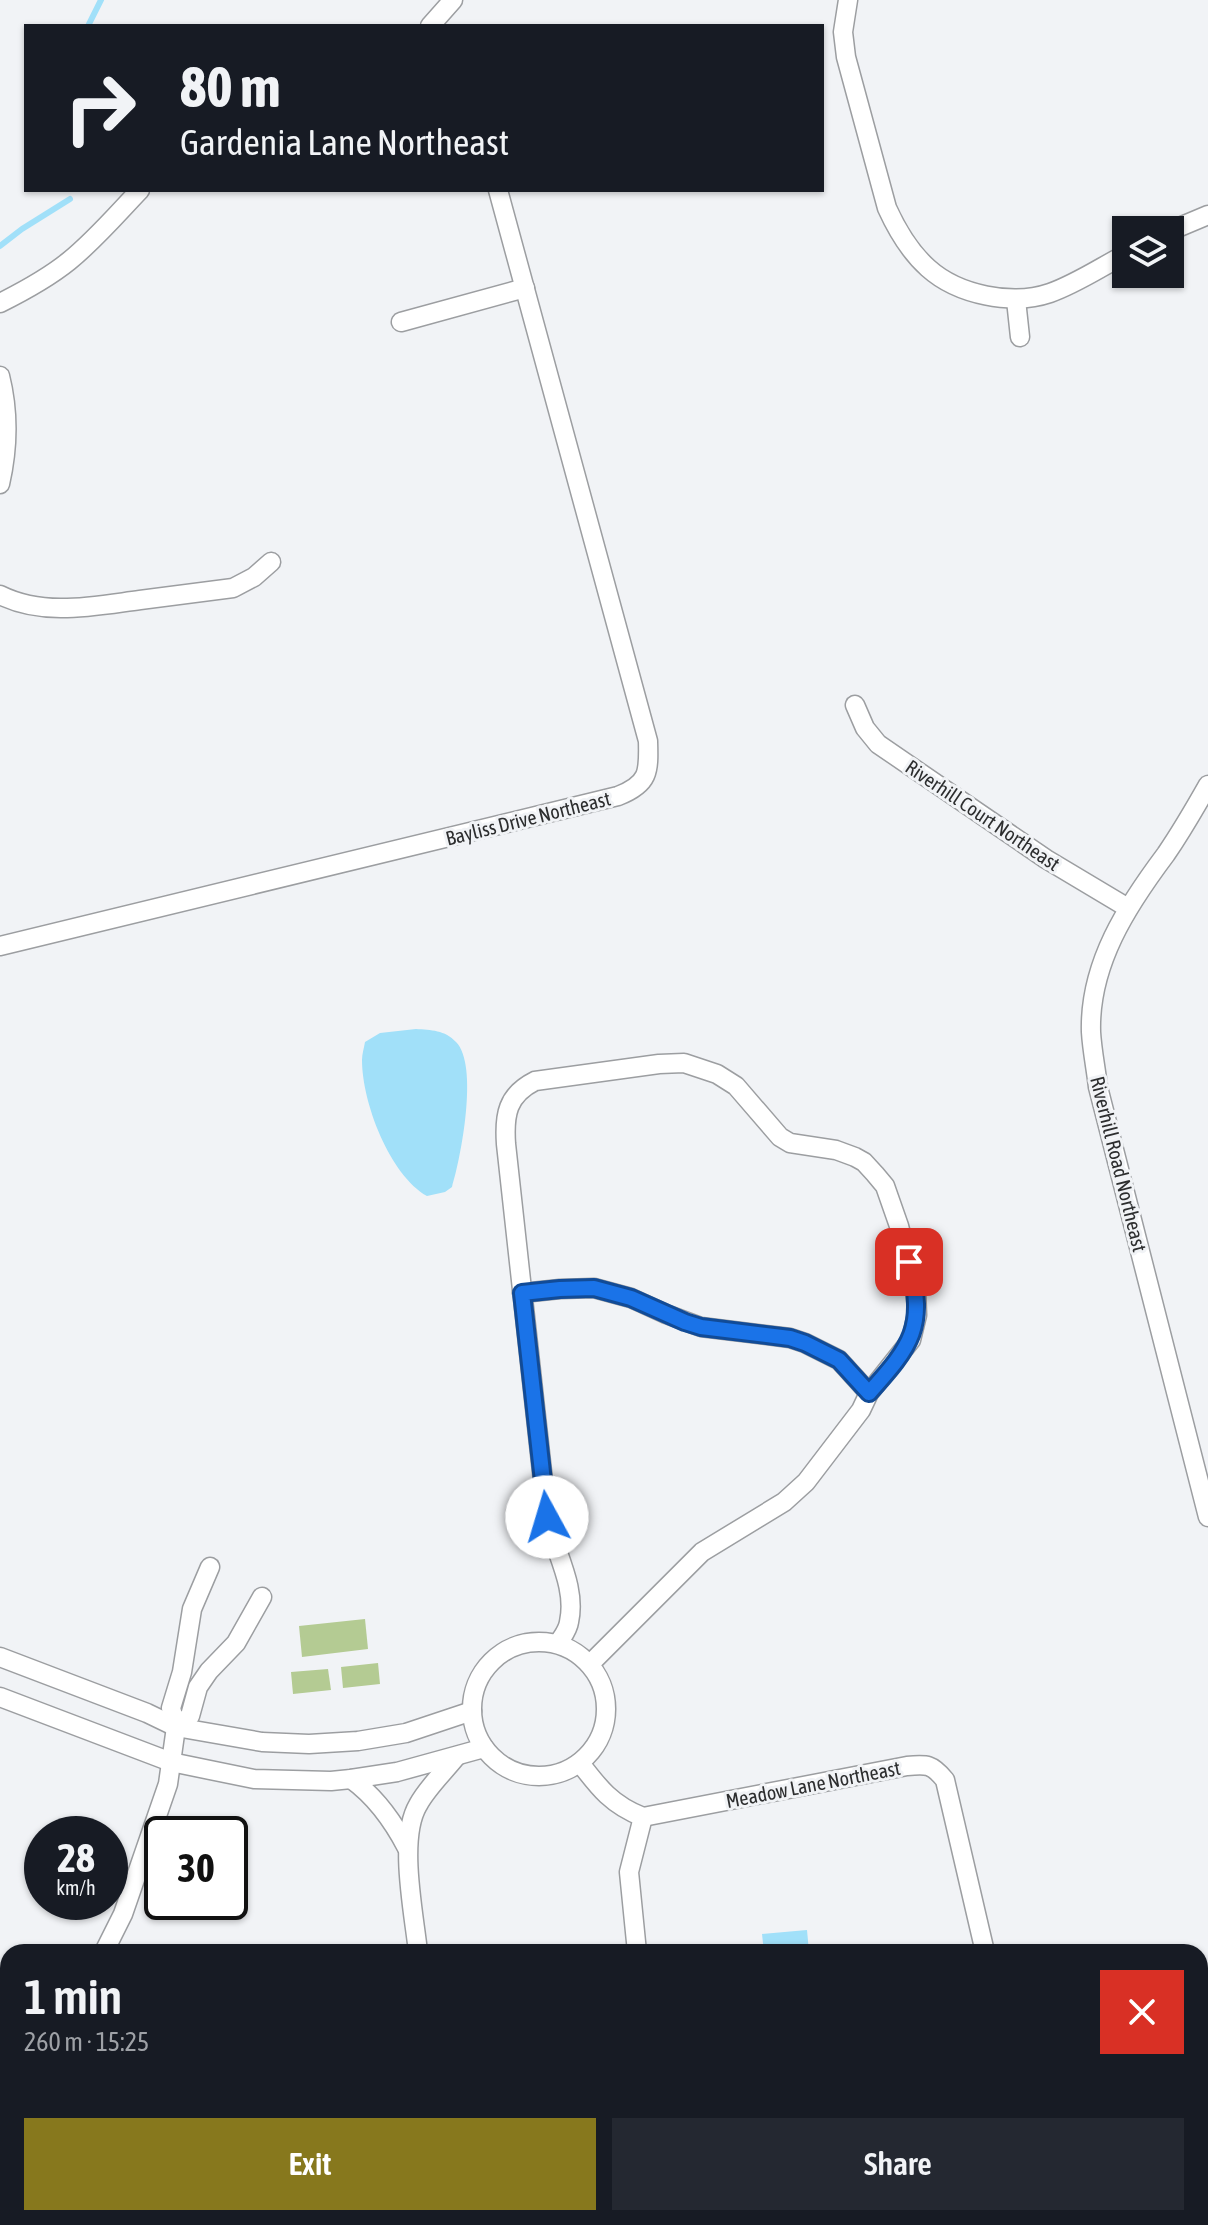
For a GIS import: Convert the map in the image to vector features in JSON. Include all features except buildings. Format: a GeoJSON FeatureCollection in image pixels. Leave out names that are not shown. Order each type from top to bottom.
{"type":"FeatureCollection","features":[{"type":"Feature","properties":{"kind":"street"},"geometry":{"type":"LineString","coordinates":[[432,24],[453,0]]}},
{"type":"Feature","properties":{"kind":"street"},"geometry":{"type":"LineString","coordinates":[[848,0],[843,32],[846,57],[887,208],[897,230],[930,270],[952,283],[997,298],[1016,300],[1049,293],[1112,261]]}},
{"type":"Feature","properties":{"kind":"street"},"geometry":{"type":"LineString","coordinates":[[0,303],[67,263],[138,192]]}},
{"type":"Feature","properties":{"kind":"street"},"geometry":{"type":"LineString","coordinates":[[499,192],[648,741],[649,759],[645,778],[663,787]]}},
{"type":"Feature","properties":{"kind":"street"},"geometry":{"type":"LineString","coordinates":[[1184,225],[1208,215]]}},
{"type":"Feature","properties":{"kind":"street"},"geometry":{"type":"LineString","coordinates":[[401,322],[525,288]]}},
{"type":"Feature","properties":{"kind":"street"},"geometry":{"type":"LineString","coordinates":[[1016,300],[1020,337]]}},
{"type":"Feature","properties":{"kind":"street"},"geometry":{"type":"LineString","coordinates":[[0,376],[7,444],[0,484]]}},
{"type":"Feature","properties":{"kind":"street"},"geometry":{"type":"LineString","coordinates":[[0,595],[45,608],[89,607],[233,588],[254,577],[271,562]]}},
{"type":"Feature","properties":{"kind":"street","name":"Riverhill Court Northeast"},"geometry":{"type":"LineString","coordinates":[[855,705],[865,728],[878,744],[1046,859],[1128,908]]}},
{"type":"Feature","properties":{"kind":"street","name":"Bayliss Drive Northeast"},"geometry":{"type":"LineString","coordinates":[[0,946],[618,796],[636,789],[645,778]]}},
{"type":"Feature","properties":{"kind":"street","name":"Riverhill Road Northeast"},"geometry":{"type":"LineString","coordinates":[[1208,785],[1128,908],[1107,949],[1095,989],[1091,1031],[1098,1087],[1208,1517]]}},
{"type":"Feature","properties":{"kind":"street"},"geometry":{"type":"LineString","coordinates":[[558,1644],[569,1624],[571,1602],[547,1517],[504,1126],[512,1099],[523,1087],[535,1081],[684,1063],[717,1074],[736,1086],[780,1137],[790,1143],[836,1150],[864,1162],[885,1186],[899,1226],[916,1290],[917,1315],[911,1340],[806,1482],[784,1502],[702,1552],[590,1664]]}},
{"type":"Feature","properties":{"kind":"street"},"geometry":{"type":"LineString","coordinates":[[522,1293],[594,1288],[631,1298],[701,1327],[790,1338],[839,1360],[869,1393]]}},
{"type":"Feature","properties":{"kind":"street"},"geometry":{"type":"LineString","coordinates":[[108,1944],[123,1914],[168,1784],[176,1727],[171,1708],[182,1672],[192,1609],[210,1567]]}},
{"type":"Feature","properties":{"kind":"street"},"geometry":{"type":"LineString","coordinates":[[176,1727],[190,1716],[204,1677],[236,1643],[262,1597]]}},
{"type":"Feature","properties":{"kind":"street"},"geometry":{"type":"LineString","coordinates":[[530,1642],[558,1644],[573,1650],[590,1664],[601,1681],[607,1701],[606,1722],[599,1742],[587,1758],[570,1770],[551,1776],[531,1777],[511,1771],[484,1748],[474,1727],[472,1704],[477,1682],[490,1662],[508,1649],[530,1642]]}},
{"type":"Feature","properties":{"kind":"street"},"geometry":{"type":"LineString","coordinates":[[0,1657],[176,1727],[262,1742],[309,1744],[358,1741],[406,1733],[472,1711]]}},
{"type":"Feature","properties":{"kind":"street"},"geometry":{"type":"LineString","coordinates":[[0,1697],[171,1762],[254,1779],[351,1779],[397,1772],[484,1748]]}},
{"type":"Feature","properties":{"kind":"street"},"geometry":{"type":"LineString","coordinates":[[417,1944],[407,1848],[417,1807],[456,1757]]}},
{"type":"Feature","properties":{"kind":"street"},"geometry":{"type":"LineString","coordinates":[[580,1763],[603,1793],[626,1810],[643,1817],[629,1872],[636,1944]]}},
{"type":"Feature","properties":{"kind":"street","name":"Meadow Lane Northeast"},"geometry":{"type":"LineString","coordinates":[[643,1817],[924,1764],[936,1769],[945,1780],[983,1944]]}},
{"type":"Feature","properties":{"kind":"street"},"geometry":{"type":"LineString","coordinates":[[351,1779],[388,1814],[407,1848]]}},
{"type":"Feature","properties":{"kind":"green space"},"geometry":{"type":"Polygon","coordinates":[[[365,1619],[368,1649],[302,1657],[299,1626],[365,1619]]]}},
{"type":"Feature","properties":{"kind":"green space"},"geometry":{"type":"Polygon","coordinates":[[[378,1663],[380,1684],[343,1688],[341,1667],[378,1663]]]}},
{"type":"Feature","properties":{"kind":"green space"},"geometry":{"type":"Polygon","coordinates":[[[328,1669],[331,1690],[293,1694],[291,1672],[328,1669]]]}},
{"type":"Feature","properties":{"kind":"water"},"geometry":{"type":"Polygon","coordinates":[[[416,1029],[438,1031],[452,1038],[463,1054],[466,1070],[466,1112],[452,1187],[427,1196],[401,1172],[390,1155],[373,1116],[363,1077],[365,1042],[380,1033],[416,1029]]]}},
{"type":"Feature","properties":{"kind":"water"},"geometry":{"type":"Polygon","coordinates":[[[807,1930],[808,1944],[763,1944],[762,1934],[807,1930]]]}},
{"type":"Feature","properties":{"kind":"waterway"},"geometry":{"type":"LineString","coordinates":[[89,24],[101,0]]}},
{"type":"Feature","properties":{"kind":"waterway"},"geometry":{"type":"LineString","coordinates":[[0,246],[70,199]]}},
{"type":"Feature","properties":{"kind":"route"},"geometry":{"type":"LineString","coordinates":[[547,1517],[522,1293],[594,1288],[631,1298],[701,1327],[790,1338],[839,1360],[869,1393],[911,1340],[917,1315],[916,1290],[909,1262]]}}]}
